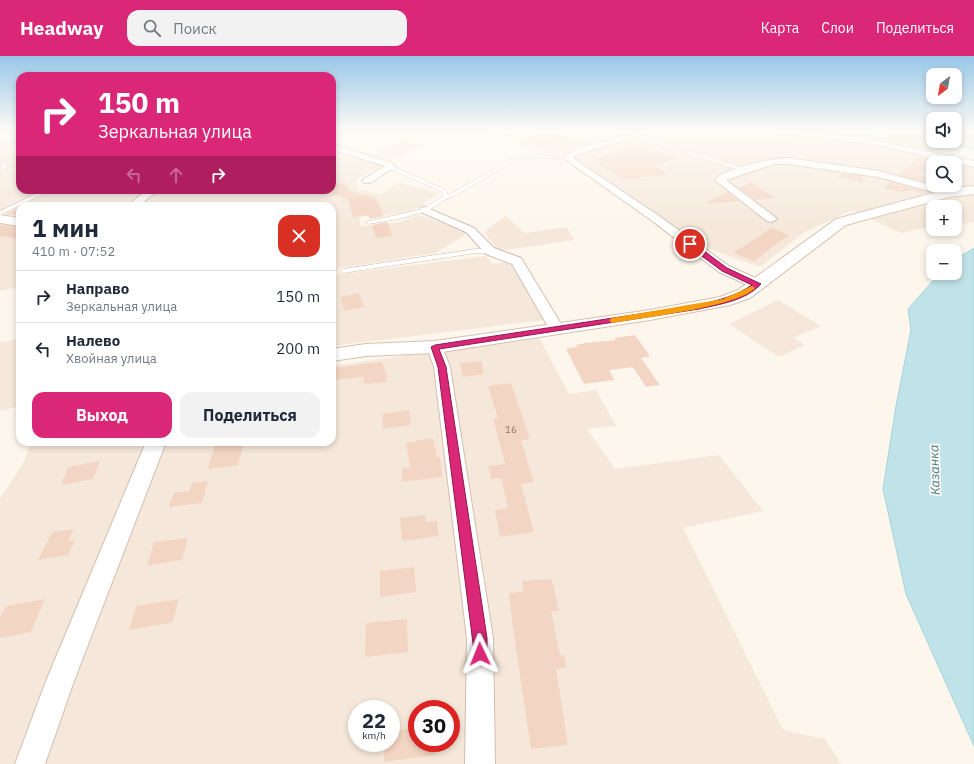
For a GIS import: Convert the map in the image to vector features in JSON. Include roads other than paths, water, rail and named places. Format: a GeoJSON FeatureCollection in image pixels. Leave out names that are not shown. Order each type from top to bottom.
{"type":"FeatureCollection","features":[{"type":"Feature","properties":{"kind":"street"},"geometry":{"type":"LineString","coordinates":[[367,181],[390,167],[390,165],[384,163]]}},
{"type":"Feature","properties":{"kind":"street"},"geometry":{"type":"LineString","coordinates":[[574,163],[655,218],[724,269],[757,284]]}},
{"type":"Feature","properties":{"kind":"street"},"geometry":{"type":"LineString","coordinates":[[767,163],[725,176],[720,180],[771,219]]}},
{"type":"Feature","properties":{"kind":"street"},"geometry":{"type":"LineString","coordinates":[[802,163],[879,174],[948,194]]}},
{"type":"Feature","properties":{"kind":"street"},"geometry":{"type":"LineString","coordinates":[[336,354],[366,350],[435,347],[699,307],[724,301],[744,294],[841,222],[948,194],[974,190]]}},
{"type":"Feature","properties":{"kind":"street"},"geometry":{"type":"LineString","coordinates":[[137,202],[148,194]]}},
{"type":"Feature","properties":{"kind":"street"},"geometry":{"type":"LineString","coordinates":[[425,210],[470,230],[490,251],[516,261],[556,329]]}},
{"type":"Feature","properties":{"kind":"street"},"geometry":{"type":"LineString","coordinates":[[0,219],[16,221]]}},
{"type":"Feature","properties":{"kind":"street"},"geometry":{"type":"LineString","coordinates":[[435,347],[442,367],[480,638],[480,764]]}},
{"type":"Feature","properties":{"kind":"street"},"geometry":{"type":"LineString","coordinates":[[30,764],[60,681],[154,446]]}},
{"type":"Feature","properties":{"kind":"lane"},"geometry":{"type":"LineString","coordinates":[[0,163],[4,164],[3,169],[0,170]]}},
{"type":"Feature","properties":{"kind":"lane"},"geometry":{"type":"LineString","coordinates":[[368,222],[399,217],[425,210],[445,197],[451,196],[509,163]]}},
{"type":"Feature","properties":{"kind":"lane"},"geometry":{"type":"LineString","coordinates":[[723,163],[745,170]]}},
{"type":"Feature","properties":{"kind":"lane"},"geometry":{"type":"LineString","coordinates":[[390,167],[444,192],[446,194],[445,197]]}},
{"type":"Feature","properties":{"kind":"lane"},"geometry":{"type":"LineString","coordinates":[[23,202],[40,194]]}},
{"type":"Feature","properties":{"kind":"lane"},"geometry":{"type":"LineString","coordinates":[[0,213],[16,205]]}},
{"type":"Feature","properties":{"kind":"lane"},"geometry":{"type":"LineString","coordinates":[[343,271],[476,251],[490,251]]}},
{"type":"Feature","properties":{"kind":"water","name":"Казанка"},"geometry":{"type":"Polygon","coordinates":[[[974,248],[974,746],[906,594],[883,489],[896,406],[911,330],[908,309],[934,280],[962,280],[962,256],[974,248]]]}}]}
